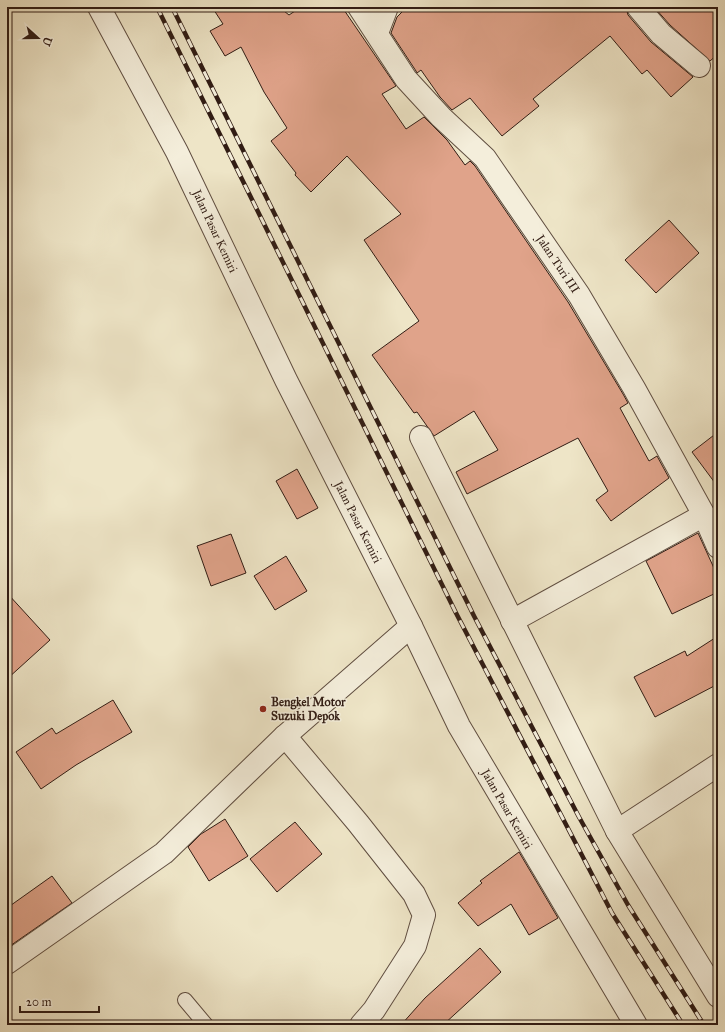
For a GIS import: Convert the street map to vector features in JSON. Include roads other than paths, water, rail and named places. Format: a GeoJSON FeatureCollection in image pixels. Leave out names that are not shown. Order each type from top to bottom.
{"type":"FeatureCollection","features":[{"type":"Feature","properties":{"kind":"street","name":"Jalan Pasar Kemiri"},"geometry":{"type":"LineString","coordinates":[[99,7],[177,152],[286,380],[459,726],[636,1025]]}},
{"type":"Feature","properties":{"kind":"street","name":"Jalan Turi III"},"geometry":{"type":"LineString","coordinates":[[359,7],[406,79],[441,117],[485,158],[587,308],[634,388],[704,515],[718,547]]}},
{"type":"Feature","properties":{"kind":"street"},"geometry":{"type":"LineString","coordinates":[[377,33],[387,7]]}},
{"type":"Feature","properties":{"kind":"street"},"geometry":{"type":"LineString","coordinates":[[638,7],[661,34],[699,66]]}},
{"type":"Feature","properties":{"kind":"street"},"geometry":{"type":"LineString","coordinates":[[420,437],[617,831],[711,970],[718,996]]}},
{"type":"Feature","properties":{"kind":"street"},"geometry":{"type":"LineString","coordinates":[[512,621],[704,515]]}},
{"type":"Feature","properties":{"kind":"street"},"geometry":{"type":"LineString","coordinates":[[7,963],[164,853],[285,736],[410,626]]}},
{"type":"Feature","properties":{"kind":"street"},"geometry":{"type":"LineString","coordinates":[[285,736],[358,823],[414,894],[424,915],[415,946],[374,1010],[361,1025]]}},
{"type":"Feature","properties":{"kind":"street"},"geometry":{"type":"LineString","coordinates":[[617,831],[718,766]]}},
{"type":"Feature","properties":{"kind":"lane"},"geometry":{"type":"LineString","coordinates":[[185,1000],[206,1025]]}},
{"type":"Feature","properties":{"kind":"railway"},"geometry":{"type":"LineString","coordinates":[[157,7],[456,613],[612,913],[683,1025]]}},
{"type":"Feature","properties":{"kind":"railway"},"geometry":{"type":"LineString","coordinates":[[172,7],[474,616],[579,817],[628,905],[704,1025]]}},
{"type":"Feature","properties":{"kind":"place","name":"Bengkel Motor Suzuki Depok"},"geometry":{"type":"Point","coordinates":[263,709]}}]}
